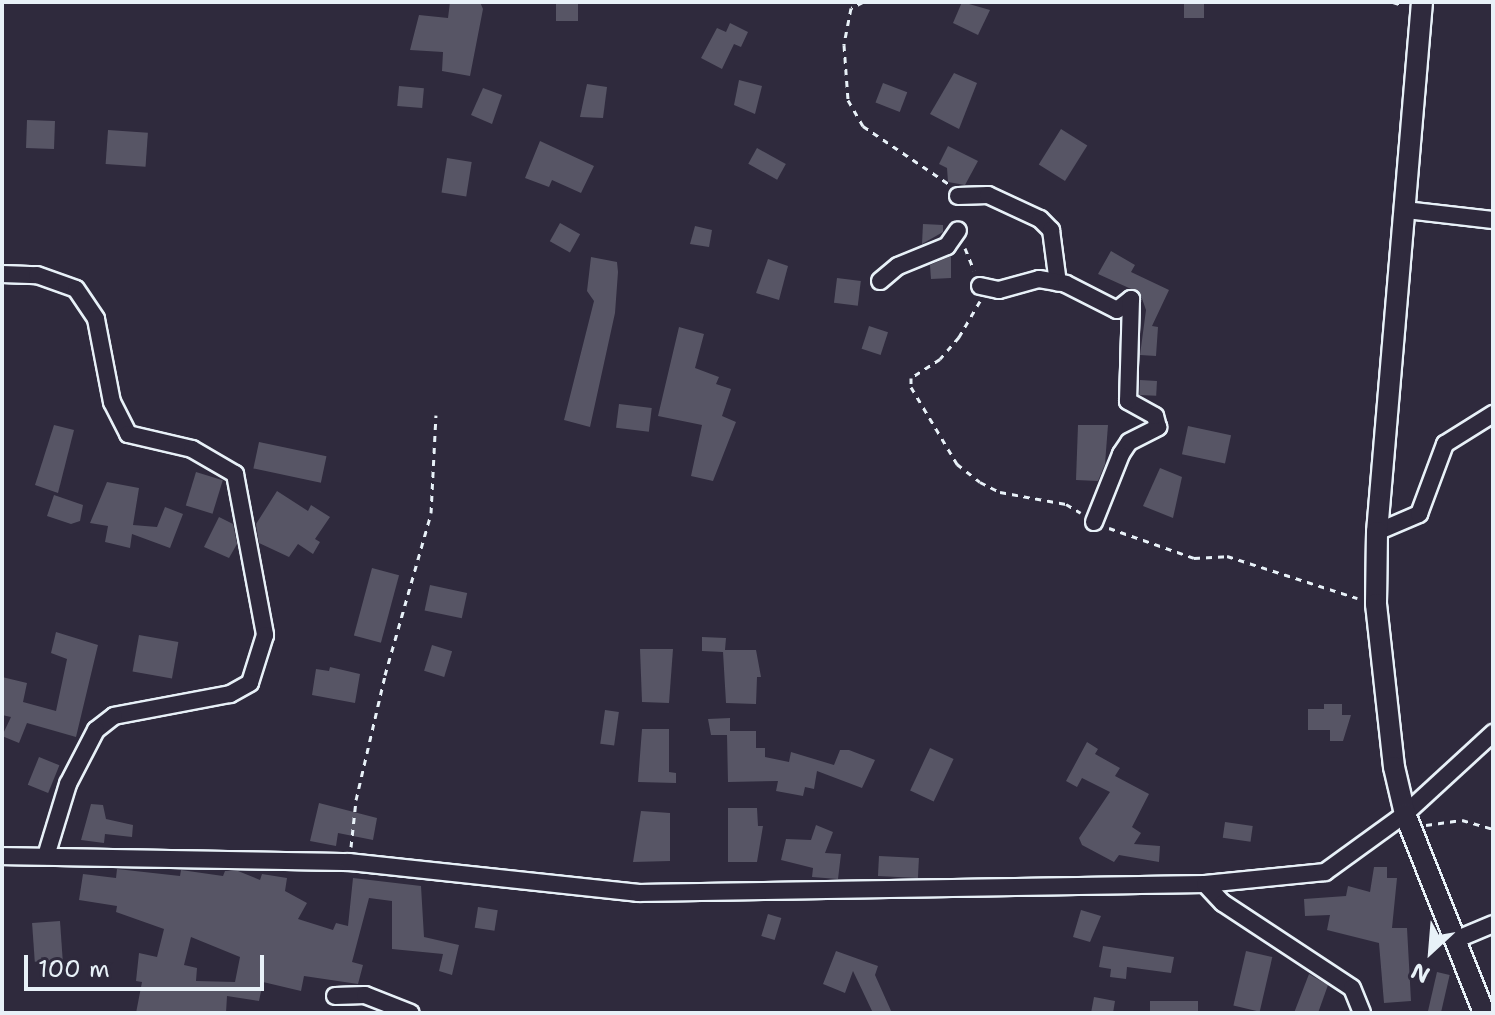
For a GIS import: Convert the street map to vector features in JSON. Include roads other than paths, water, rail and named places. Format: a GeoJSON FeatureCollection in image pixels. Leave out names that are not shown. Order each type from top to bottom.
{"type":"FeatureCollection","features":[{"type":"Feature","properties":{"kind":"street"},"geometry":{"type":"LineString","coordinates":[[1422,2],[1377,532],[1376,604],[1394,767],[1409,823],[1484,1013]]}},
{"type":"Feature","properties":{"kind":"street"},"geometry":{"type":"LineString","coordinates":[[958,196],[988,195],[1040,219],[1051,230],[1058,283]]}},
{"type":"Feature","properties":{"kind":"street"},"geometry":{"type":"LineString","coordinates":[[1406,210],[1493,220]]}},
{"type":"Feature","properties":{"kind":"street"},"geometry":{"type":"LineString","coordinates":[[880,281],[898,266],[947,246],[958,230]]}},
{"type":"Feature","properties":{"kind":"street"},"geometry":{"type":"LineString","coordinates":[[2,274],[37,275],[76,289],[96,319],[112,402],[128,434],[192,449],[235,474],[265,635],[260,663],[250,683],[230,694],[114,716],[96,730],[68,784],[46,856]]}},
{"type":"Feature","properties":{"kind":"street"},"geometry":{"type":"LineString","coordinates":[[980,286],[999,290],[1039,279],[1058,283],[1117,310],[1131,322],[1128,401],[1155,416],[1158,427],[1129,442],[1094,522]]}},
{"type":"Feature","properties":{"kind":"street"},"geometry":{"type":"LineString","coordinates":[[1377,532],[1419,514],[1445,444],[1493,414]]}},
{"type":"Feature","properties":{"kind":"street"},"geometry":{"type":"LineString","coordinates":[[2,856],[349,862],[638,893],[1205,884],[1325,872],[1409,823],[1493,733]]}},
{"type":"Feature","properties":{"kind":"street"},"geometry":{"type":"LineString","coordinates":[[1205,884],[1223,903],[1352,988],[1362,1013]]}},
{"type":"Feature","properties":{"kind":"street"},"geometry":{"type":"LineString","coordinates":[[1455,940],[1493,924]]}},
{"type":"Feature","properties":{"kind":"street"},"geometry":{"type":"LineString","coordinates":[[335,996],[365,995],[411,1013]]}}]}
